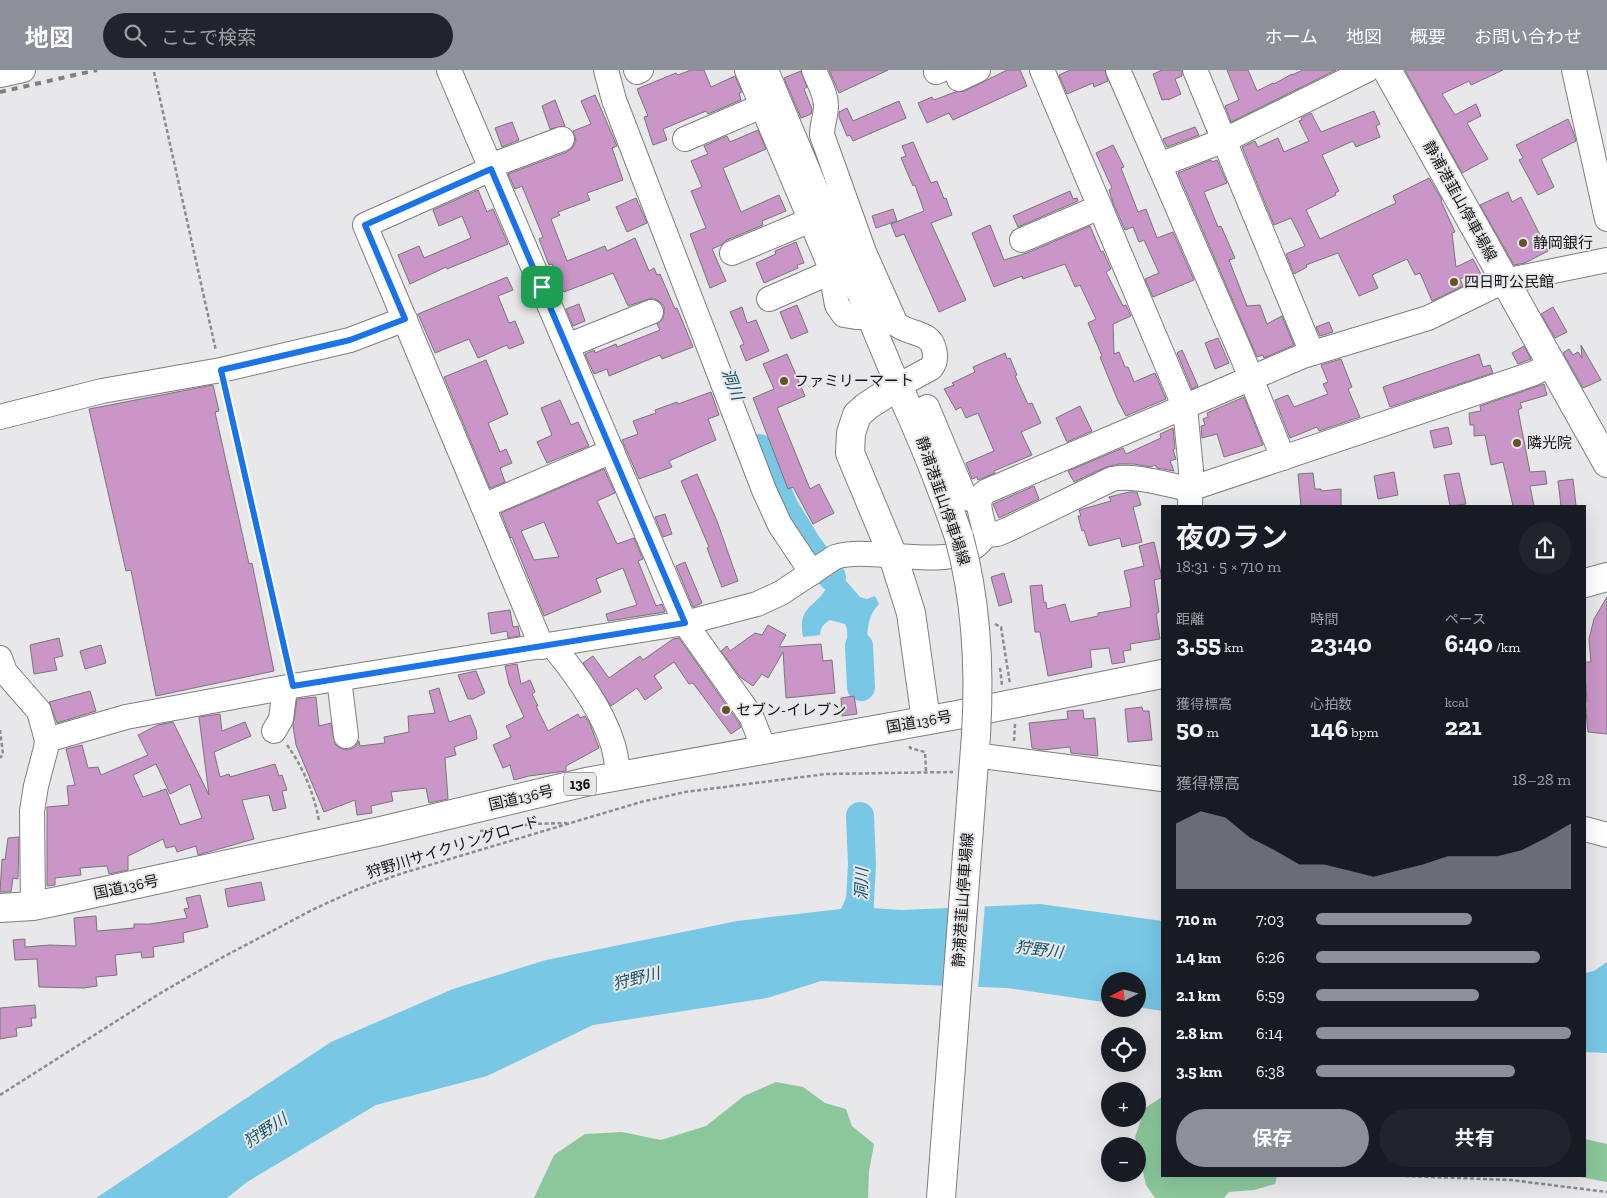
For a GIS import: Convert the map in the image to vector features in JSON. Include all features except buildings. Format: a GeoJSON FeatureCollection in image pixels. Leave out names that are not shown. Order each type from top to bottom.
{"type":"FeatureCollection","features":[{"type":"Feature","properties":{"kind":"main road","name":"静浦港韮山停車場線"},"geometry":{"type":"LineString","coordinates":[[1387,70],[1551,364],[1603,448]]}},
{"type":"Feature","properties":{"kind":"main road","name":"静浦港韮山停車場線"},"geometry":{"type":"LineString","coordinates":[[898,386],[945,496],[966,564],[974,612],[978,692],[969,761],[941,1198]]}},
{"type":"Feature","properties":{"kind":"main road"},"geometry":{"type":"LineString","coordinates":[[898,386],[867,406],[857,415],[851,433],[850,446],[852,460],[893,556],[911,613],[921,731]]}},
{"type":"Feature","properties":{"kind":"main road"},"geometry":{"type":"LineString","coordinates":[[1586,583],[1607,577]]}},
{"type":"Feature","properties":{"kind":"main road","name":"国道136号"},"geometry":{"type":"LineString","coordinates":[[0,908],[33,906],[390,829],[586,782],[764,749],[921,731],[1161,674]]}},
{"type":"Feature","properties":{"kind":"street"},"geometry":{"type":"LineString","coordinates":[[0,75],[23,70]]}},
{"type":"Feature","properties":{"kind":"street"},"geometry":{"type":"LineString","coordinates":[[449,70],[685,623],[751,716],[764,749]]}},
{"type":"Feature","properties":{"kind":"street"},"geometry":{"type":"LineString","coordinates":[[636,70],[637,72],[641,70]]}},
{"type":"Feature","properties":{"kind":"street"},"geometry":{"type":"LineString","coordinates":[[746,70],[831,272],[837,305],[844,315],[869,317]]}},
{"type":"Feature","properties":{"kind":"street"},"geometry":{"type":"LineString","coordinates":[[766,70],[898,386],[931,368],[935,359],[934,347],[928,337],[904,330],[896,324],[864,252],[822,134],[826,106],[825,96],[814,70]]}},
{"type":"Feature","properties":{"kind":"street"},"geometry":{"type":"LineString","coordinates":[[1042,70],[1184,408],[1191,470],[1190,498]]}},
{"type":"Feature","properties":{"kind":"street"},"geometry":{"type":"LineString","coordinates":[[1118,70],[1282,458]]}},
{"type":"Feature","properties":{"kind":"street"},"geometry":{"type":"LineString","coordinates":[[1195,70],[1312,353]]}},
{"type":"Feature","properties":{"kind":"street"},"geometry":{"type":"LineString","coordinates":[[1158,165],[1225,140],[1368,70]]}},
{"type":"Feature","properties":{"kind":"street"},"geometry":{"type":"LineString","coordinates":[[1574,70],[1607,219]]}},
{"type":"Feature","properties":{"kind":"street"},"geometry":{"type":"LineString","coordinates":[[608,71],[614,100],[764,490],[780,525],[814,572]]}},
{"type":"Feature","properties":{"kind":"street"},"geometry":{"type":"LineString","coordinates":[[685,139],[762,106]]}},
{"type":"Feature","properties":{"kind":"street"},"geometry":{"type":"LineString","coordinates":[[562,139],[491,168],[365,225],[483,506],[547,646],[593,702],[613,744],[619,776]]}},
{"type":"Feature","properties":{"kind":"street"},"geometry":{"type":"LineString","coordinates":[[1022,240],[1100,206]]}},
{"type":"Feature","properties":{"kind":"street"},"geometry":{"type":"LineString","coordinates":[[732,253],[810,220]]}},
{"type":"Feature","properties":{"kind":"street"},"geometry":{"type":"LineString","coordinates":[[985,536],[979,500],[982,494],[987,491],[1312,353],[1428,318],[1504,281],[1607,260]]}},
{"type":"Feature","properties":{"kind":"street"},"geometry":{"type":"LineString","coordinates":[[769,299],[831,272]]}},
{"type":"Feature","properties":{"kind":"street"},"geometry":{"type":"LineString","coordinates":[[567,346],[651,312]]}},
{"type":"Feature","properties":{"kind":"street"},"geometry":{"type":"LineString","coordinates":[[0,417],[102,391],[221,370],[350,340],[405,319]]}},
{"type":"Feature","properties":{"kind":"street"},"geometry":{"type":"LineString","coordinates":[[47,740],[126,717],[289,687],[685,623],[757,604],[781,593],[834,557],[856,554],[922,558],[953,556],[973,547],[985,536],[1007,530],[1104,482],[1121,477],[1190,498],[1282,458],[1532,374],[1551,364]]}},
{"type":"Feature","properties":{"kind":"street"},"geometry":{"type":"LineString","coordinates":[[927,407],[962,493],[968,499],[979,500]]}},
{"type":"Feature","properties":{"kind":"street"},"geometry":{"type":"LineString","coordinates":[[483,506],[612,451]]}},
{"type":"Feature","properties":{"kind":"street"},"geometry":{"type":"LineString","coordinates":[[1,663],[5,672],[39,711],[47,740],[32,811],[33,906]]}},
{"type":"Feature","properties":{"kind":"street"},"geometry":{"type":"LineString","coordinates":[[339,679],[346,736]]}},
{"type":"Feature","properties":{"kind":"street"},"geometry":{"type":"LineString","coordinates":[[274,731],[281,719],[289,687]]}},
{"type":"Feature","properties":{"kind":"street"},"geometry":{"type":"LineString","coordinates":[[969,761],[1161,779]]}},
{"type":"Feature","properties":{"kind":"street"},"geometry":{"type":"LineString","coordinates":[[1586,829],[1607,835]]}},
{"type":"Feature","properties":{"kind":"path"},"geometry":{"type":"LineString","coordinates":[[154,72],[221,370],[289,687]]}},
{"type":"Feature","properties":{"kind":"path"},"geometry":{"type":"LineString","coordinates":[[1014,745],[1015,717]]}},
{"type":"Feature","properties":{"kind":"path"},"geometry":{"type":"LineString","coordinates":[[0,730],[3,754],[0,758]]}},
{"type":"Feature","properties":{"kind":"path"},"geometry":{"type":"LineString","coordinates":[[274,731],[286,743],[304,774],[317,812],[319,824]]}},
{"type":"Feature","properties":{"kind":"path"},"geometry":{"type":"LineString","coordinates":[[921,731],[910,745],[910,748],[925,752],[926,771]]}},
{"type":"Feature","properties":{"kind":"path","name":"狩野川サイクリングロード"},"geometry":{"type":"LineString","coordinates":[[0,1095],[160,994],[223,957],[314,909],[358,889],[403,873],[641,802],[710,788],[826,774],[926,771],[969,761]]}},
{"type":"Feature","properties":{"kind":"path"},"geometry":{"type":"LineString","coordinates":[[479,831],[532,824],[571,822]]}},
{"type":"Feature","properties":{"kind":"path"},"geometry":{"type":"LineString","coordinates":[[1432,1177],[1511,1180],[1607,1192]]}},
{"type":"Feature","properties":{"kind":"green space"},"geometry":{"type":"Polygon","coordinates":[[[776,1082],[803,1087],[825,1103],[846,1109],[852,1126],[874,1144],[869,1171],[868,1198],[534,1198],[554,1155],[585,1134],[622,1132],[661,1140],[706,1126],[744,1096],[776,1082]]]}},
{"type":"Feature","properties":{"kind":"green space"},"geometry":{"type":"Polygon","coordinates":[[[1161,1098],[1161,1177],[1277,1177],[1275,1184],[1254,1190],[1229,1192],[1224,1198],[1155,1198],[1145,1182],[1146,1137],[1135,1137],[1138,1127],[1146,1127],[1146,1107],[1161,1098]]]}},
{"type":"Feature","properties":{"kind":"green space"},"geometry":{"type":"Polygon","coordinates":[[[1586,1139],[1607,1144],[1607,1182],[1580,1177],[1586,1177],[1586,1139]]]}},
{"type":"Feature","properties":{"kind":"water"},"geometry":{"type":"Polygon","coordinates":[[[814,544],[860,597],[867,599],[875,596],[879,604],[869,621],[867,642],[871,683],[849,685],[847,629],[845,624],[830,620],[823,626],[820,635],[803,637],[803,617],[823,593],[827,582],[821,569],[805,551],[814,544]]]}},
{"type":"Feature","properties":{"kind":"water","name":"狩野川"},"geometry":{"type":"Polygon","coordinates":[[[853,883],[864,883],[872,908],[901,910],[1040,904],[1161,921],[1161,1011],[1146,1008],[1146,972],[1101,972],[1101,1002],[1007,988],[821,981],[767,998],[593,1025],[487,1076],[376,1105],[247,1182],[227,1198],[96,1198],[331,1042],[453,989],[546,960],[737,921],[841,909],[853,883]]]}},
{"type":"Feature","properties":{"kind":"water"},"geometry":{"type":"Polygon","coordinates":[[[1607,962],[1607,1053],[1586,1052],[1586,973],[1594,971],[1607,962]]]}},
{"type":"Feature","properties":{"kind":"pier"},"geometry":{"type":"Polygon","coordinates":[[[976,904],[985,904],[978,989],[970,989],[976,904]]]}},
{"type":"Feature","properties":{"kind":"waterway","name":"洞川"},"geometry":{"type":"LineString","coordinates":[[759,448],[784,506],[807,544],[832,577]]}},
{"type":"Feature","properties":{"kind":"waterway","name":"洞川"},"geometry":{"type":"LineString","coordinates":[[859,646],[861,687]]}},
{"type":"Feature","properties":{"kind":"waterway","name":"洞川"},"geometry":{"type":"LineString","coordinates":[[859,920],[862,864],[860,816]]}},
{"type":"Feature","properties":{"kind":"railway"},"geometry":{"type":"LineString","coordinates":[[0,92],[97,70]]}},
{"type":"Feature","properties":{"kind":"place","name":"静岡銀行"},"geometry":{"type":"Point","coordinates":[1523,243]}},
{"type":"Feature","properties":{"kind":"place","name":"四日町公民館"},"geometry":{"type":"Point","coordinates":[1454,282]}},
{"type":"Feature","properties":{"kind":"place","name":"ファミリーマート"},"geometry":{"type":"Point","coordinates":[784,381]}},
{"type":"Feature","properties":{"kind":"place","name":"隣光院"},"geometry":{"type":"Point","coordinates":[1517,443]}},
{"type":"Feature","properties":{"kind":"place","name":"セブン-イレブン"},"geometry":{"type":"Point","coordinates":[726,710]}},
{"type":"Feature","properties":{"kind":"route"},"geometry":{"type":"LineString","coordinates":[[491,169],[542,287],[685,623],[293,686],[221,370],[350,340],[405,319],[365,225],[491,169]]}}]}
